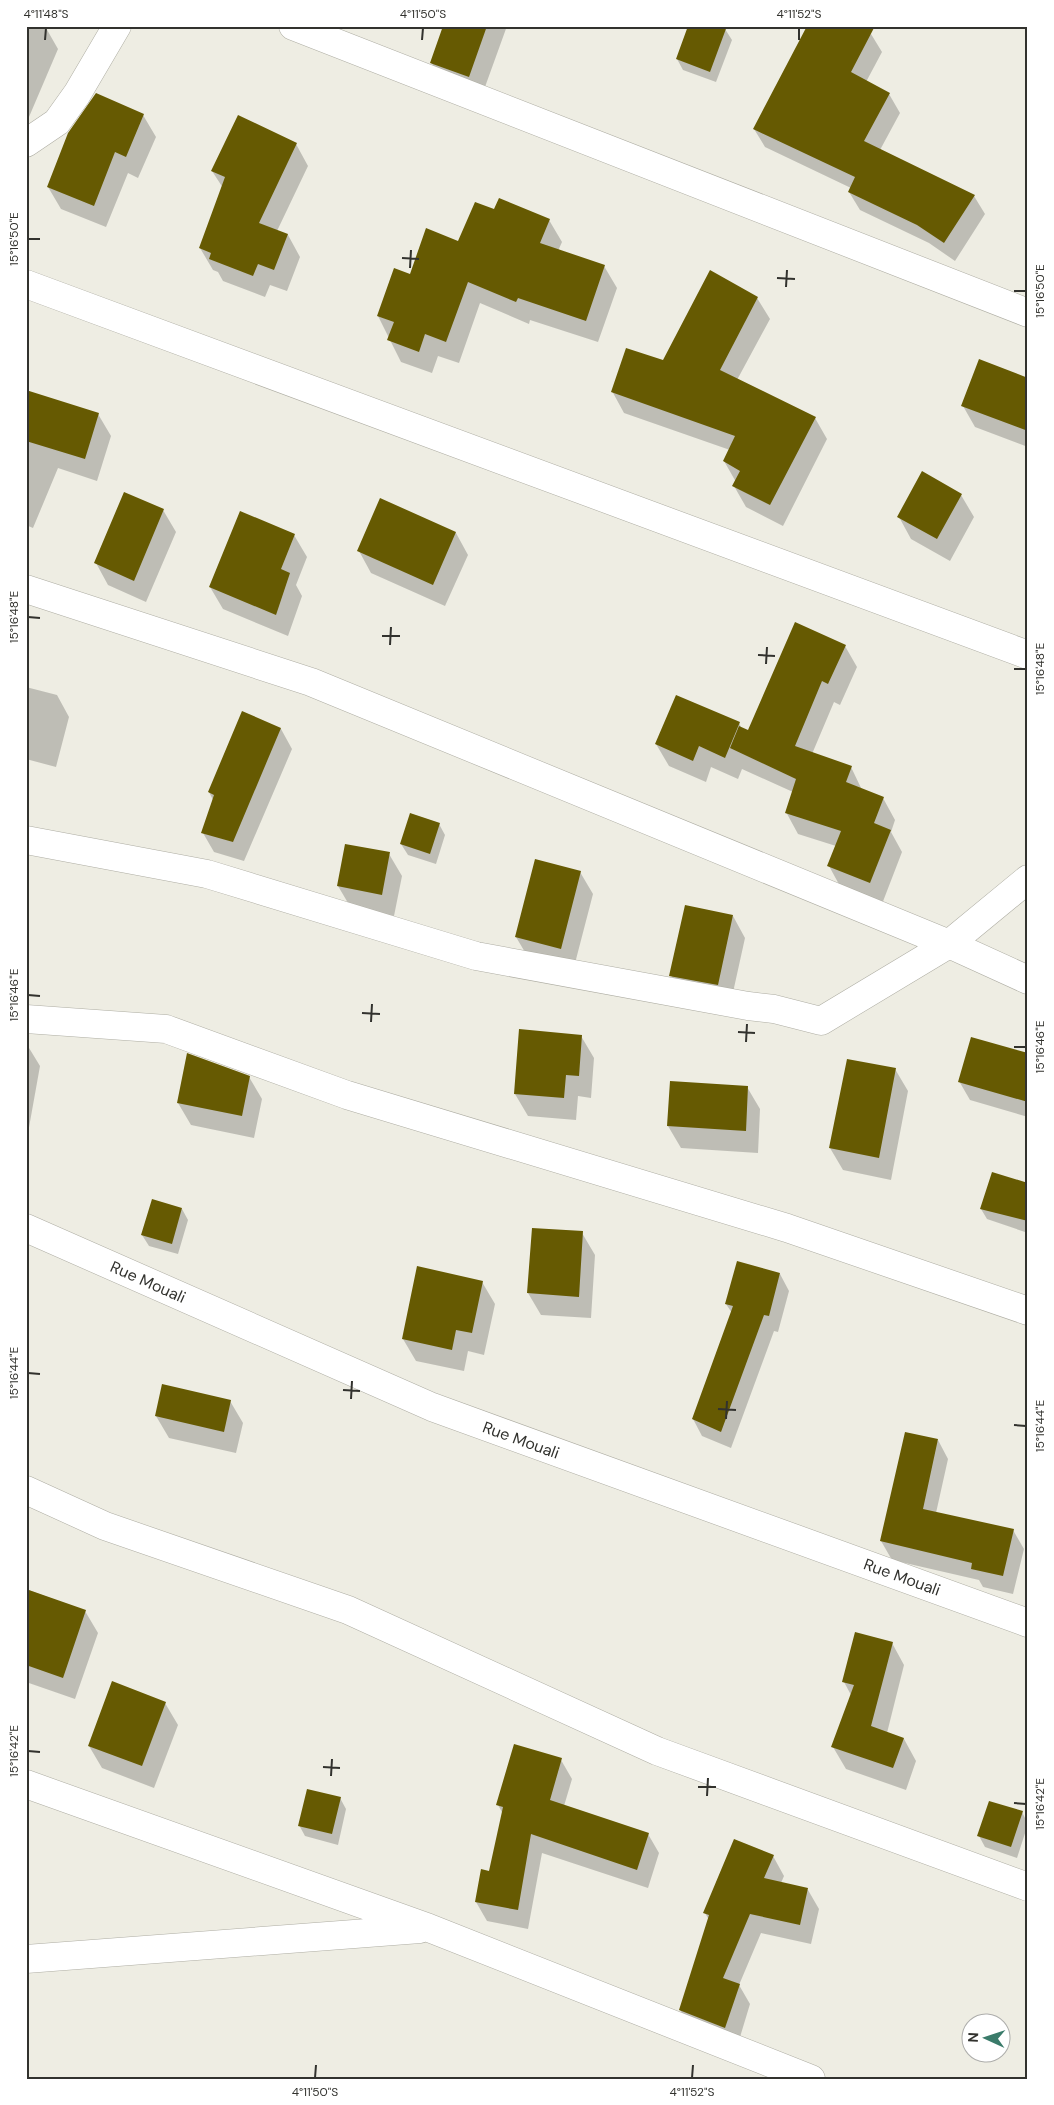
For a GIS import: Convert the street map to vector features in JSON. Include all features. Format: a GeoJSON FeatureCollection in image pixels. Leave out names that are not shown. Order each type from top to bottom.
{"type":"FeatureCollection","features":[{"type":"Feature","properties":{"kind":"street"},"geometry":{"type":"LineString","coordinates":[[26,143],[57,122],[77,94],[116,26]]}},
{"type":"Feature","properties":{"kind":"street"},"geometry":{"type":"LineString","coordinates":[[293,26],[1028,313]]}},
{"type":"Feature","properties":{"kind":"street"},"geometry":{"type":"LineString","coordinates":[[26,284],[1028,655]]}},
{"type":"Feature","properties":{"kind":"street"},"geometry":{"type":"LineString","coordinates":[[26,589],[311,682],[949,944],[1028,980]]}},
{"type":"Feature","properties":{"kind":"street"},"geometry":{"type":"LineString","coordinates":[[26,840],[207,874],[476,956],[748,1006],[774,1009],[821,1021],[949,944],[1028,879]]}},
{"type":"Feature","properties":{"kind":"street"},"geometry":{"type":"LineString","coordinates":[[26,1020],[166,1029],[347,1094],[787,1228],[1028,1311]]}},
{"type":"Feature","properties":{"kind":"street","name":"Rue Mouali"},"geometry":{"type":"LineString","coordinates":[[26,1228],[432,1407],[1028,1623]]}},
{"type":"Feature","properties":{"kind":"street"},"geometry":{"type":"LineString","coordinates":[[26,1490],[105,1526],[348,1610],[657,1750],[1028,1887]]}},
{"type":"Feature","properties":{"kind":"street"},"geometry":{"type":"LineString","coordinates":[[26,1784],[429,1928],[812,2079]]}},
{"type":"Feature","properties":{"kind":"street"},"geometry":{"type":"LineString","coordinates":[[26,1958],[429,1928]]}},
{"type":"Feature","properties":{"kind":"building"},"geometry":{"type":"Polygon","coordinates":[[[443,26],[487,26],[469,77],[430,63],[443,26]]]}},
{"type":"Feature","properties":{"kind":"building"},"geometry":{"type":"Polygon","coordinates":[[[688,26],[727,26],[710,72],[676,59],[688,26]]]}},
{"type":"Feature","properties":{"kind":"building"},"geometry":{"type":"Polygon","coordinates":[[[807,26],[875,26],[851,72],[890,93],[864,141],[975,195],[944,243],[917,225],[848,192],[855,177],[753,129],[807,26]]]}},
{"type":"Feature","properties":{"kind":"building"},"geometry":{"type":"Polygon","coordinates":[[[96,93],[144,114],[126,157],[115,152],[94,206],[47,187],[68,133],[96,93]]]}},
{"type":"Feature","properties":{"kind":"building"},"geometry":{"type":"Polygon","coordinates":[[[238,115],[297,143],[259,223],[288,234],[274,270],[258,264],[253,276],[209,259],[211,253],[199,248],[225,177],[211,171],[238,115]]]}},
{"type":"Feature","properties":{"kind":"building"},"geometry":{"type":"Polygon","coordinates":[[[499,198],[550,219],[540,243],[605,265],[586,321],[518,298],[516,302],[468,282],[446,342],[425,334],[419,352],[387,340],[394,322],[377,316],[394,268],[410,274],[426,228],[458,241],[475,202],[494,209],[499,198]]]}},
{"type":"Feature","properties":{"kind":"building"},"geometry":{"type":"Polygon","coordinates":[[[710,270],[758,297],[720,370],[816,417],[770,505],[732,486],[740,471],[723,461],[735,436],[611,392],[626,348],[663,360],[710,270]]]}},
{"type":"Feature","properties":{"kind":"building"},"geometry":{"type":"Polygon","coordinates":[[[979,359],[1028,378],[1028,431],[961,406],[979,359]]]}},
{"type":"Feature","properties":{"kind":"building"},"geometry":{"type":"Polygon","coordinates":[[[26,390],[99,413],[85,459],[26,441],[26,390]]]}},
{"type":"Feature","properties":{"kind":"building"},"geometry":{"type":"Polygon","coordinates":[[[922,471],[962,494],[937,539],[897,517],[922,471]]]}},
{"type":"Feature","properties":{"kind":"building"},"geometry":{"type":"Polygon","coordinates":[[[124,492],[164,509],[134,581],[94,563],[124,492]]]}},
{"type":"Feature","properties":{"kind":"building"},"geometry":{"type":"Polygon","coordinates":[[[380,498],[456,532],[433,585],[357,551],[380,498]]]}},
{"type":"Feature","properties":{"kind":"building"},"geometry":{"type":"Polygon","coordinates":[[[240,511],[295,534],[281,569],[290,573],[276,615],[209,587],[240,511]]]}},
{"type":"Feature","properties":{"kind":"building"},"geometry":{"type":"Polygon","coordinates":[[[795,622],[846,645],[828,684],[822,681],[795,746],[852,766],[846,782],[884,797],[874,823],[891,830],[870,883],[827,866],[841,831],[785,813],[796,779],[730,748],[739,726],[748,730],[795,622]]]}},
{"type":"Feature","properties":{"kind":"building"},"geometry":{"type":"Polygon","coordinates":[[[676,695],[740,722],[725,758],[699,746],[693,761],[655,744],[676,695]]]}},
{"type":"Feature","properties":{"kind":"building"},"geometry":{"type":"Polygon","coordinates":[[[242,711],[281,728],[233,842],[201,833],[214,795],[208,792],[242,711]]]}},
{"type":"Feature","properties":{"kind":"building"},"geometry":{"type":"Polygon","coordinates":[[[410,813],[440,823],[430,854],[400,844],[410,813]]]}},
{"type":"Feature","properties":{"kind":"building"},"geometry":{"type":"Polygon","coordinates":[[[345,844],[390,852],[382,895],[337,886],[345,844]]]}},
{"type":"Feature","properties":{"kind":"building"},"geometry":{"type":"Polygon","coordinates":[[[535,859],[581,871],[561,949],[515,937],[535,859]]]}},
{"type":"Feature","properties":{"kind":"building"},"geometry":{"type":"Polygon","coordinates":[[[685,905],[733,915],[718,985],[669,976],[685,905]]]}},
{"type":"Feature","properties":{"kind":"building"},"geometry":{"type":"Polygon","coordinates":[[[519,1029],[582,1035],[579,1076],[566,1075],[564,1098],[514,1094],[519,1029]]]}},
{"type":"Feature","properties":{"kind":"building"},"geometry":{"type":"Polygon","coordinates":[[[971,1037],[1028,1053],[1028,1102],[958,1082],[971,1037]]]}},
{"type":"Feature","properties":{"kind":"building"},"geometry":{"type":"Polygon","coordinates":[[[187,1053],[250,1076],[242,1116],[177,1103],[187,1053]]]}},
{"type":"Feature","properties":{"kind":"building"},"geometry":{"type":"Polygon","coordinates":[[[847,1059],[896,1068],[879,1158],[829,1148],[847,1059]]]}},
{"type":"Feature","properties":{"kind":"building"},"geometry":{"type":"Polygon","coordinates":[[[670,1081],[748,1086],[746,1131],[667,1126],[670,1081]]]}},
{"type":"Feature","properties":{"kind":"building"},"geometry":{"type":"Polygon","coordinates":[[[992,1172],[1028,1183],[1028,1221],[980,1209],[992,1172]]]}},
{"type":"Feature","properties":{"kind":"building"},"geometry":{"type":"Polygon","coordinates":[[[152,1199],[182,1208],[172,1244],[141,1235],[152,1199]]]}},
{"type":"Feature","properties":{"kind":"building"},"geometry":{"type":"Polygon","coordinates":[[[532,1228],[583,1231],[579,1297],[527,1293],[532,1228]]]}},
{"type":"Feature","properties":{"kind":"building"},"geometry":{"type":"Polygon","coordinates":[[[737,1261],[780,1273],[769,1316],[764,1315],[721,1432],[692,1419],[733,1306],[725,1304],[737,1261]]]}},
{"type":"Feature","properties":{"kind":"building"},"geometry":{"type":"Polygon","coordinates":[[[417,1266],[483,1281],[472,1333],[456,1330],[452,1350],[402,1339],[417,1266]]]}},
{"type":"Feature","properties":{"kind":"building"},"geometry":{"type":"Polygon","coordinates":[[[162,1384],[231,1400],[224,1432],[155,1416],[162,1384]]]}},
{"type":"Feature","properties":{"kind":"building"},"geometry":{"type":"Polygon","coordinates":[[[905,1432],[938,1439],[923,1509],[1014,1529],[1003,1576],[971,1569],[972,1563],[880,1541],[905,1432]]]}},
{"type":"Feature","properties":{"kind":"building"},"geometry":{"type":"Polygon","coordinates":[[[26,1589],[86,1610],[63,1678],[26,1665],[26,1589]]]}},
{"type":"Feature","properties":{"kind":"building"},"geometry":{"type":"Polygon","coordinates":[[[855,1632],[893,1642],[871,1726],[904,1738],[893,1768],[831,1747],[854,1685],[842,1682],[855,1632]]]}},
{"type":"Feature","properties":{"kind":"building"},"geometry":{"type":"Polygon","coordinates":[[[112,1681],[166,1702],[142,1766],[88,1746],[112,1681]]]}},
{"type":"Feature","properties":{"kind":"building"},"geometry":{"type":"Polygon","coordinates":[[[514,1744],[562,1758],[550,1800],[649,1833],[637,1870],[531,1834],[518,1910],[475,1902],[481,1869],[489,1871],[503,1807],[496,1805],[514,1744]]]}},
{"type":"Feature","properties":{"kind":"building"},"geometry":{"type":"Polygon","coordinates":[[[307,1789],[341,1797],[332,1834],[298,1826],[307,1789]]]}},
{"type":"Feature","properties":{"kind":"building"},"geometry":{"type":"Polygon","coordinates":[[[989,1801],[1023,1811],[1011,1847],[977,1836],[989,1801]]]}},
{"type":"Feature","properties":{"kind":"building"},"geometry":{"type":"Polygon","coordinates":[[[734,1839],[774,1855],[764,1878],[808,1888],[800,1925],[750,1914],[723,1978],[740,1984],[725,2028],[679,2010],[709,1915],[703,1913],[734,1839]]]}}]}
